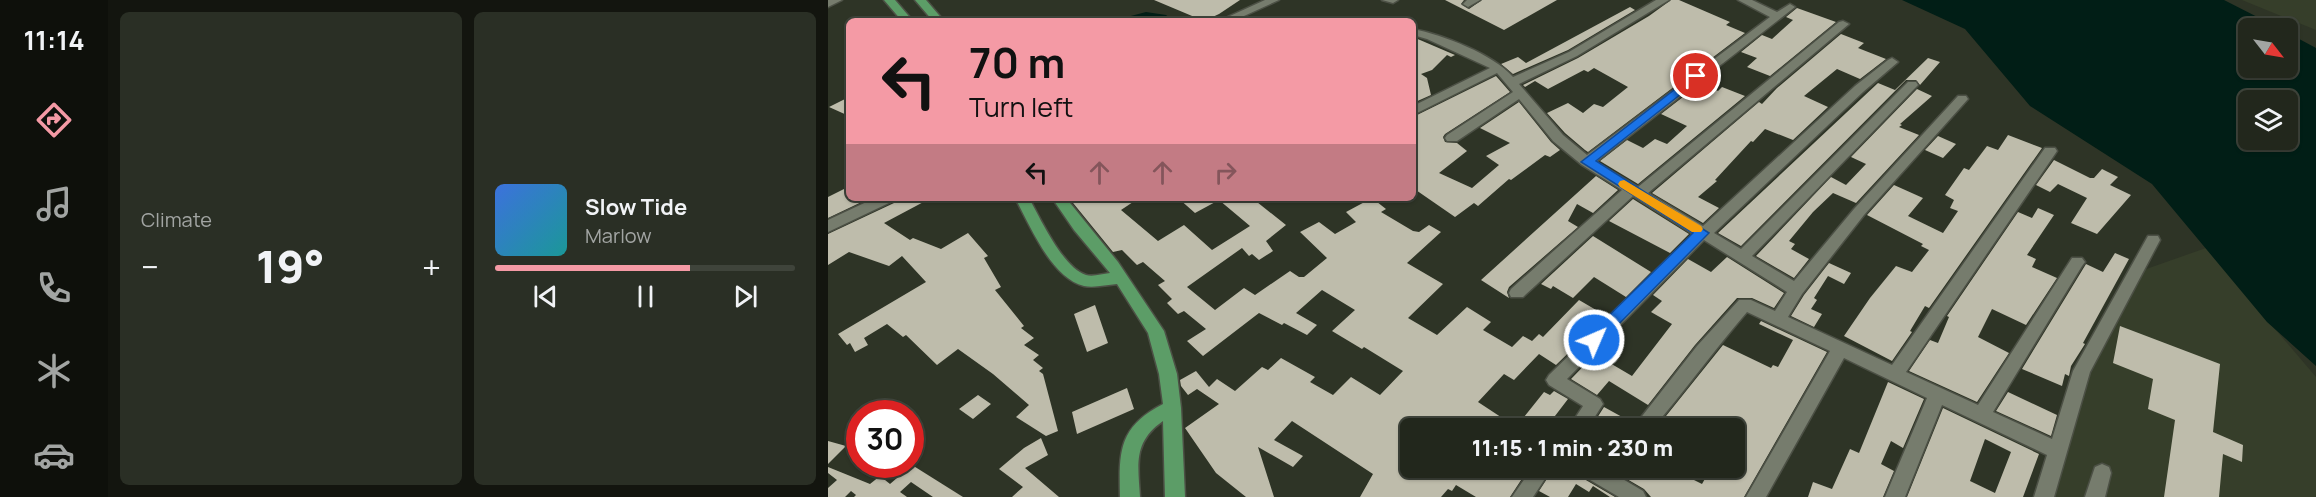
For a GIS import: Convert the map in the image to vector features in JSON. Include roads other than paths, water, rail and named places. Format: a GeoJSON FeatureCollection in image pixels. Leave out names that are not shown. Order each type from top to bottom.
{"type":"FeatureCollection","features":[{"type":"Feature","properties":{"kind":"main road"},"geometry":{"type":"LineString","coordinates":[[889,0],[905,18]]}},
{"type":"Feature","properties":{"kind":"main road"},"geometry":{"type":"LineString","coordinates":[[920,0],[936,18]]}},
{"type":"Feature","properties":{"kind":"main road"},"geometry":{"type":"LineString","coordinates":[[1025,201],[1044,238],[1069,271],[1080,279],[1094,281],[1119,278]]}},
{"type":"Feature","properties":{"kind":"main road"},"geometry":{"type":"LineString","coordinates":[[1061,201],[1156,331],[1168,374],[1172,408],[1174,497]]}},
{"type":"Feature","properties":{"kind":"main road"},"geometry":{"type":"LineString","coordinates":[[1130,497],[1129,466],[1137,429],[1154,416],[1172,408]]}},
{"type":"Feature","properties":{"kind":"street"},"geometry":{"type":"LineString","coordinates":[[828,4],[837,0]]}},
{"type":"Feature","properties":{"kind":"street"},"geometry":{"type":"LineString","coordinates":[[1231,18],[1274,0]]}},
{"type":"Feature","properties":{"kind":"street"},"geometry":{"type":"LineString","coordinates":[[1387,0],[1393,0]]}},
{"type":"Feature","properties":{"kind":"street"},"geometry":{"type":"LineString","coordinates":[[1452,138],[1516,88],[1664,0]]}},
{"type":"Feature","properties":{"kind":"street"},"geometry":{"type":"LineString","coordinates":[[1743,0],[1778,16]]}},
{"type":"Feature","properties":{"kind":"street"},"geometry":{"type":"LineString","coordinates":[[1587,162],[1790,6]]}},
{"type":"Feature","properties":{"kind":"street"},"geometry":{"type":"LineString","coordinates":[[1517,293],[1635,191],[1843,24]]}},
{"type":"Feature","properties":{"kind":"street"},"geometry":{"type":"LineString","coordinates":[[1416,33],[1431,36],[1499,68],[1558,138],[1587,162],[1796,290]]}},
{"type":"Feature","properties":{"kind":"street"},"geometry":{"type":"LineString","coordinates":[[1584,418],[1594,404],[1555,380],[1703,233],[1859,89],[1892,62]]}},
{"type":"Feature","properties":{"kind":"street"},"geometry":{"type":"LineString","coordinates":[[1416,110],[1499,68]]}},
{"type":"Feature","properties":{"kind":"street"},"geometry":{"type":"LineString","coordinates":[[1742,257],[1912,85]]}},
{"type":"Feature","properties":{"kind":"street"},"geometry":{"type":"LineString","coordinates":[[1779,319],[1796,290],[1859,212],[1962,99]]}},
{"type":"Feature","properties":{"kind":"street"},"geometry":{"type":"LineString","coordinates":[[1895,374],[2050,151]]}},
{"type":"Feature","properties":{"kind":"street"},"geometry":{"type":"LineString","coordinates":[[828,227],[844,217],[881,201]]}},
{"type":"Feature","properties":{"kind":"street"},"geometry":{"type":"LineString","coordinates":[[2044,497],[2082,371],[2153,240]]}},
{"type":"Feature","properties":{"kind":"street"},"geometry":{"type":"LineString","coordinates":[[1981,415],[2078,262]]}},
{"type":"Feature","properties":{"kind":"street"},"geometry":{"type":"LineString","coordinates":[[1650,418],[1679,385],[1703,351],[1745,304],[2058,452]]}},
{"type":"Feature","properties":{"kind":"street"},"geometry":{"type":"LineString","coordinates":[[1756,497],[1840,348]]}},
{"type":"Feature","properties":{"kind":"street"},"geometry":{"type":"LineString","coordinates":[[1894,497],[1937,394]]}},
{"type":"Feature","properties":{"kind":"street"},"geometry":{"type":"LineString","coordinates":[[2095,497],[2103,474]]}},
{"type":"Feature","properties":{"kind":"street"},"geometry":{"type":"LineString","coordinates":[[1522,497],[1535,478]]}},
{"type":"Feature","properties":{"kind":"street"},"geometry":{"type":"LineString","coordinates":[[1613,478],[1629,495]]}},
{"type":"Feature","properties":{"kind":"water"},"geometry":{"type":"Polygon","coordinates":[[[1902,0],[2224,0],[2259,18],[2238,18],[2238,78],[2298,78],[2298,38],[2316,48],[2316,366],[2267,322],[2152,184],[2030,106],[1965,29],[1902,0]]]}},
{"type":"Feature","properties":{"kind":"water"},"geometry":{"type":"Polygon","coordinates":[[[1146,12],[1166,15],[1170,18],[1123,18],[1146,12]]]}}]}
